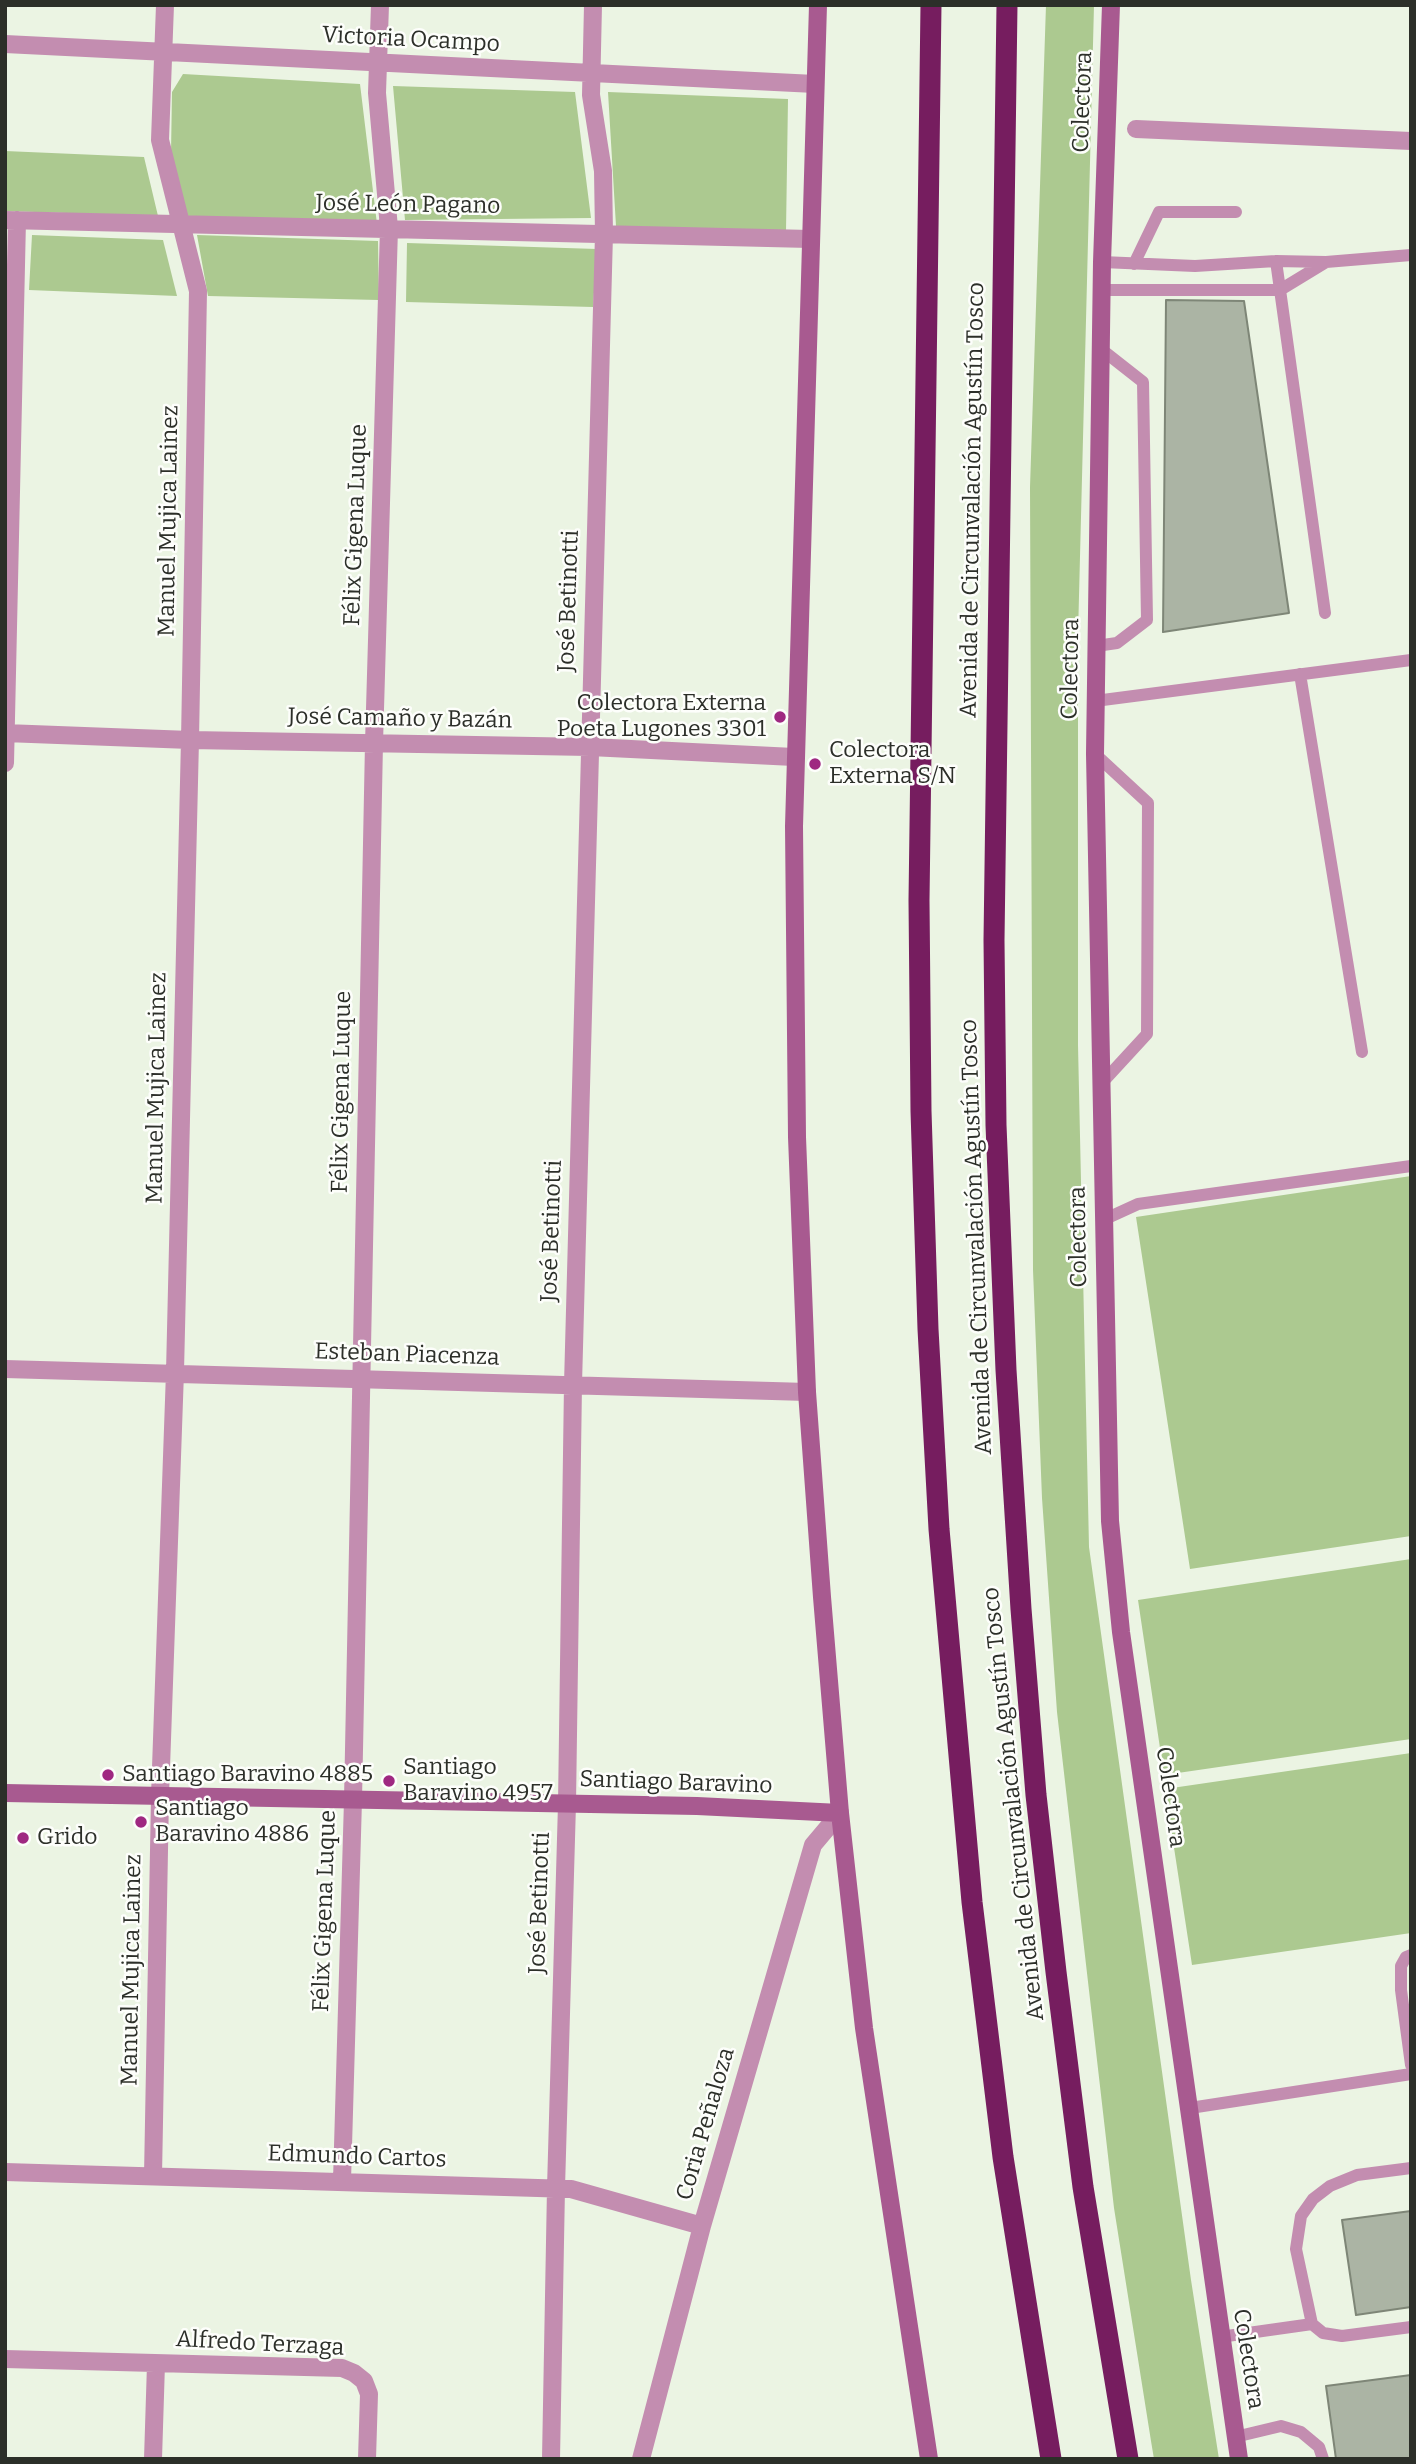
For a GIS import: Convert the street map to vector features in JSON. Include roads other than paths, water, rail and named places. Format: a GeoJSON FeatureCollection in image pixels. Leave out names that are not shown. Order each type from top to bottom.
{"type":"FeatureCollection","features":[{"type":"Feature","properties":{"kind":"highway","name":"Avenida de Circunvalación Agustín Tosco"},"geometry":{"type":"LineString","coordinates":[[931,5],[919,900],[920,1111],[928,1315],[939,1529],[972,1902],[1003,2157],[1051,2459]]}},
{"type":"Feature","properties":{"kind":"highway","name":"Avenida de Circunvalación Agustín Tosco"},"geometry":{"type":"LineString","coordinates":[[1007,5],[994,927],[996,1125],[1004,1342],[1036,1795],[1083,2187],[1128,2459]]}},
{"type":"Feature","properties":{"kind":"main road"},"geometry":{"type":"LineString","coordinates":[[818,5],[794,757],[797,1137],[807,1392],[840,1813],[864,2028],[929,2459]]}},
{"type":"Feature","properties":{"kind":"main road","name":"Colectora"},"geometry":{"type":"LineString","coordinates":[[1111,5],[1101,290],[1095,701],[1108,1461],[1115,1579],[1239,2459]]}},
{"type":"Feature","properties":{"kind":"main road","name":"Santiago Baravino"},"geometry":{"type":"LineString","coordinates":[[5,1793],[696,1806],[840,1813]]}},
{"type":"Feature","properties":{"kind":"street","name":"Manuel Mujica Lainez"},"geometry":{"type":"LineString","coordinates":[[153,2176],[160,1796],[190,740],[198,291],[160,141],[165,5]]}},
{"type":"Feature","properties":{"kind":"street","name":"Félix Gigena Luque"},"geometry":{"type":"LineString","coordinates":[[342,2181],[353,1800],[374,743],[389,228],[377,93],[380,5]]}},
{"type":"Feature","properties":{"kind":"street","name":"José Betinotti"},"geometry":{"type":"LineString","coordinates":[[551,2459],[567,1804],[573,1384],[604,234],[603,171],[591,95],[593,5]]}},
{"type":"Feature","properties":{"kind":"street","name":"Victoria Ocampo"},"geometry":{"type":"LineString","coordinates":[[5,44],[815,84]]}},
{"type":"Feature","properties":{"kind":"street"},"geometry":{"type":"LineString","coordinates":[[1136,129],[1411,141]]}},
{"type":"Feature","properties":{"kind":"street","name":"José León Pagano"},"geometry":{"type":"LineString","coordinates":[[11,220],[810,239]]}},
{"type":"Feature","properties":{"kind":"street"},"geometry":{"type":"LineString","coordinates":[[5,763],[11,220]]}},
{"type":"Feature","properties":{"kind":"street","name":"José Camaño y Bazán"},"geometry":{"type":"LineString","coordinates":[[6,733],[190,740],[590,747],[794,757]]}},
{"type":"Feature","properties":{"kind":"street","name":"Esteban Piacenza"},"geometry":{"type":"LineString","coordinates":[[5,1369],[807,1392]]}},
{"type":"Feature","properties":{"kind":"street","name":"Coria Peñaloza"},"geometry":{"type":"LineString","coordinates":[[641,2459],[702,2226],[813,1845],[840,1813]]}},
{"type":"Feature","properties":{"kind":"street","name":"Edmundo Cartos"},"geometry":{"type":"LineString","coordinates":[[5,2172],[556,2188],[587,2192],[702,2226]]}},
{"type":"Feature","properties":{"kind":"street","name":"Alfredo Terzaga"},"geometry":{"type":"LineString","coordinates":[[5,2360],[342,2368],[355,2373],[364,2381],[369,2394],[367,2459]]}},
{"type":"Feature","properties":{"kind":"street","name":"Alfredo Terzaga"},"geometry":{"type":"LineString","coordinates":[[153,2459],[156,2364]]}},
{"type":"Feature","properties":{"kind":"lane"},"geometry":{"type":"LineString","coordinates":[[1134,264],[1159,212],[1236,212]]}},
{"type":"Feature","properties":{"kind":"lane"},"geometry":{"type":"LineString","coordinates":[[1102,262],[1195,266],[1276,261],[1326,262],[1411,255]]}},
{"type":"Feature","properties":{"kind":"lane"},"geometry":{"type":"LineString","coordinates":[[1276,261],[1325,613]]}},
{"type":"Feature","properties":{"kind":"lane"},"geometry":{"type":"LineString","coordinates":[[1101,290],[1280,290],[1326,262]]}},
{"type":"Feature","properties":{"kind":"lane"},"geometry":{"type":"LineString","coordinates":[[1096,646],[1117,643],[1147,620],[1143,382],[1101,349]]}},
{"type":"Feature","properties":{"kind":"lane"},"geometry":{"type":"LineString","coordinates":[[1095,701],[1411,660]]}},
{"type":"Feature","properties":{"kind":"lane"},"geometry":{"type":"LineString","coordinates":[[1300,674],[1362,1052]]}},
{"type":"Feature","properties":{"kind":"lane"},"geometry":{"type":"LineString","coordinates":[[1095,754],[1148,803],[1147,1034],[1101,1084]]}},
{"type":"Feature","properties":{"kind":"lane"},"geometry":{"type":"LineString","coordinates":[[1103,1220],[1138,1204],[1411,1166]]}},
{"type":"Feature","properties":{"kind":"lane"},"geometry":{"type":"LineString","coordinates":[[1411,1955],[1406,1957],[1401,1966],[1401,1990],[1411,2065]]}},
{"type":"Feature","properties":{"kind":"lane"},"geometry":{"type":"LineString","coordinates":[[1190,2108],[1411,2074]]}},
{"type":"Feature","properties":{"kind":"lane"},"geometry":{"type":"LineString","coordinates":[[1411,2168],[1357,2175],[1330,2186],[1313,2199],[1301,2216],[1297,2249],[1312,2325],[1323,2333],[1334,2335],[1411,2327]]}},
{"type":"Feature","properties":{"kind":"lane"},"geometry":{"type":"LineString","coordinates":[[1220,2337],[1312,2325]]}},
{"type":"Feature","properties":{"kind":"lane"},"geometry":{"type":"LineString","coordinates":[[1235,2437],[1281,2426],[1301,2432],[1319,2447],[1323,2459]]}},
{"type":"Feature","properties":{"kind":"place","name":"Colectora Externa Poeta Lugones 3301"},"geometry":{"type":"Point","coordinates":[780,717]}},
{"type":"Feature","properties":{"kind":"place","name":"Colectora Externa S/N"},"geometry":{"type":"Point","coordinates":[815,764]}},
{"type":"Feature","properties":{"kind":"place","name":"Santiago Baravino 4885"},"geometry":{"type":"Point","coordinates":[108,1775]}},
{"type":"Feature","properties":{"kind":"place","name":"Santiago Baravino 4957"},"geometry":{"type":"Point","coordinates":[389,1781]}},
{"type":"Feature","properties":{"kind":"place","name":"Santiago Baravino 4886"},"geometry":{"type":"Point","coordinates":[141,1822]}},
{"type":"Feature","properties":{"kind":"place","name":"Grido"},"geometry":{"type":"Point","coordinates":[23,1838]}}]}
